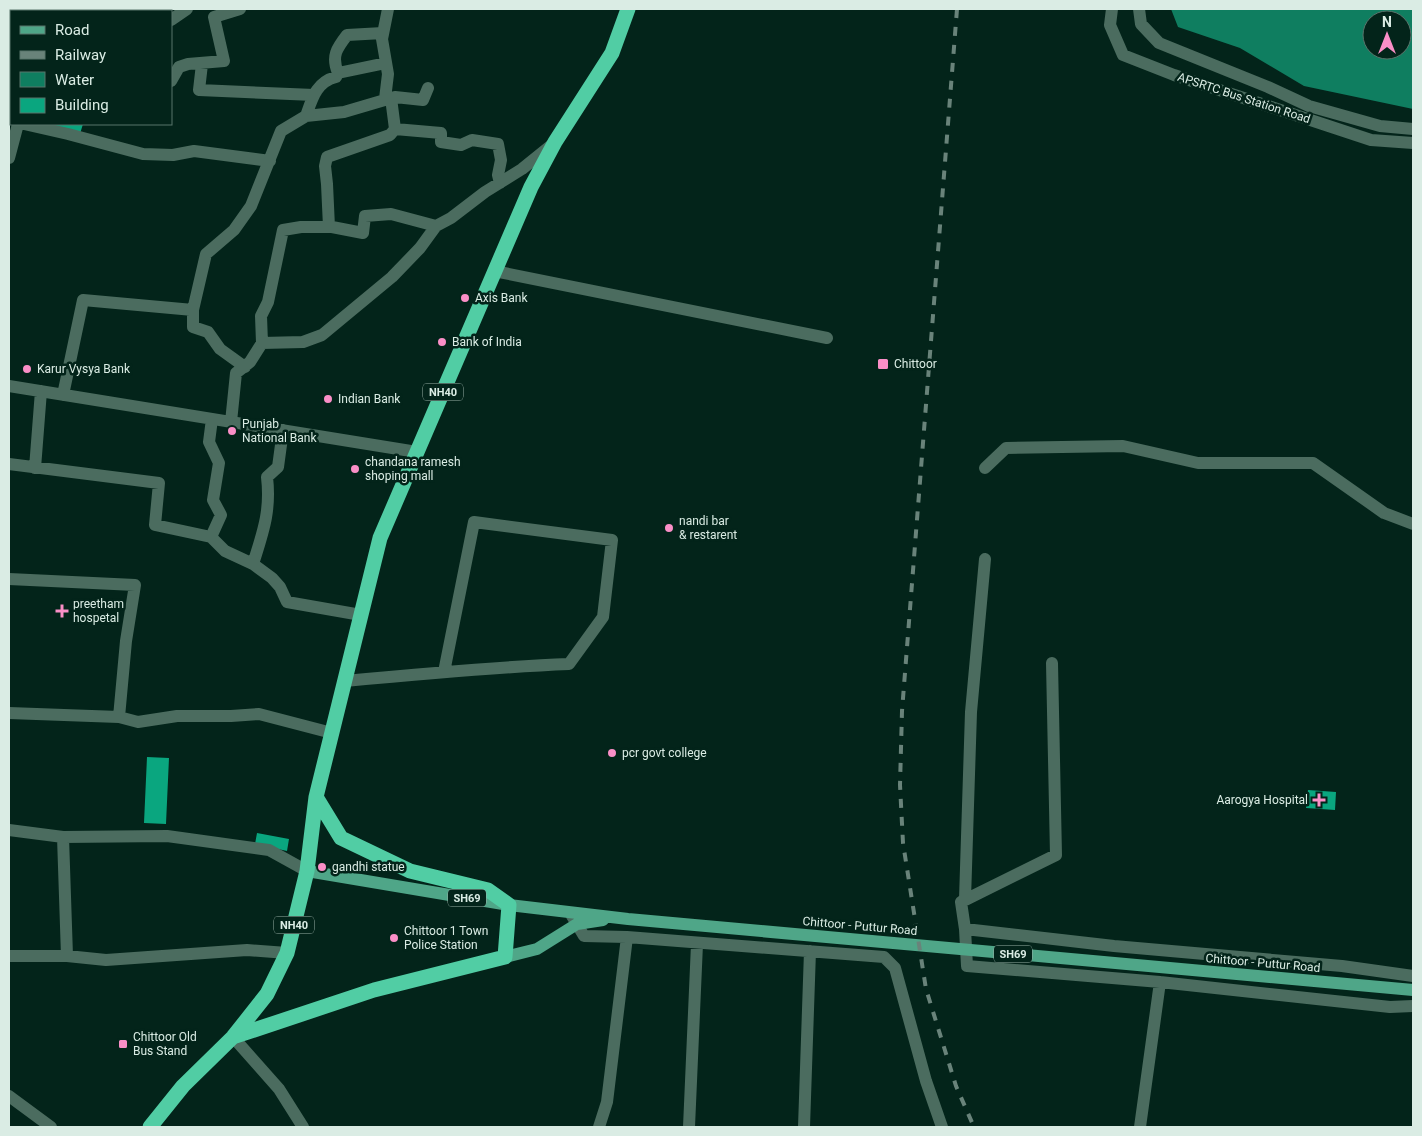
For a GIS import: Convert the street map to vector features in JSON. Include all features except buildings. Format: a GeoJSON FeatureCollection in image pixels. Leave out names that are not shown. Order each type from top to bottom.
{"type":"FeatureCollection","features":[{"type":"Feature","properties":{"kind":"highway","name":"NH40"},"geometry":{"type":"LineString","coordinates":[[150,1127],[183,1086],[233,1037],[267,994],[287,953],[307,871],[316,797],[380,538],[531,187],[555,142],[612,53],[628,9]]}},
{"type":"Feature","properties":{"kind":"highway"},"geometry":{"type":"LineString","coordinates":[[316,797],[341,838],[410,871],[488,890],[509,905],[505,957]]}},
{"type":"Feature","properties":{"kind":"highway","name":"NH40"},"geometry":{"type":"LineString","coordinates":[[233,1037],[374,990],[505,957]]}},
{"type":"Feature","properties":{"kind":"main road","name":"Chittoor - Puttur Road"},"geometry":{"type":"LineString","coordinates":[[307,871],[509,905],[622,918],[1413,990]]}},
{"type":"Feature","properties":{"kind":"main road"},"geometry":{"type":"LineString","coordinates":[[505,957],[537,949],[577,924],[622,918]]}},
{"type":"Feature","properties":{"kind":"street"},"geometry":{"type":"LineString","coordinates":[[172,19],[187,9]]}},
{"type":"Feature","properties":{"kind":"street"},"geometry":{"type":"LineString","coordinates":[[172,79],[179,67],[188,64],[224,61],[214,17],[240,9]]}},
{"type":"Feature","properties":{"kind":"street"},"geometry":{"type":"LineString","coordinates":[[388,9],[382,39],[388,74],[388,99],[395,129]]}},
{"type":"Feature","properties":{"kind":"street","name":"APSRTC Bus Station Road"},"geometry":{"type":"LineString","coordinates":[[1112,9],[1110,25],[1123,55],[1174,75],[1371,140],[1413,143]]}},
{"type":"Feature","properties":{"kind":"street","name":"APSRTC Bus Station Road"},"geometry":{"type":"LineString","coordinates":[[1139,9],[1142,24],[1159,43],[1268,87],[1309,106],[1380,126],[1413,129]]}},
{"type":"Feature","properties":{"kind":"street"},"geometry":{"type":"LineString","coordinates":[[338,73],[334,65],[336,49],[347,35],[383,33]]}},
{"type":"Feature","properties":{"kind":"street"},"geometry":{"type":"LineString","coordinates":[[306,116],[318,87],[328,79],[336,77],[338,73],[386,63]]}},
{"type":"Feature","properties":{"kind":"street"},"geometry":{"type":"LineString","coordinates":[[202,64],[199,90],[314,95]]}},
{"type":"Feature","properties":{"kind":"street"},"geometry":{"type":"LineString","coordinates":[[245,367],[220,349],[208,332],[193,327],[194,310],[206,254],[234,230],[251,206],[281,131],[306,116],[344,112],[388,99],[423,100],[428,88]]}},
{"type":"Feature","properties":{"kind":"street"},"geometry":{"type":"LineString","coordinates":[[9,158],[18,125]]}},
{"type":"Feature","properties":{"kind":"street"},"geometry":{"type":"LineString","coordinates":[[28,125],[143,154],[173,155],[194,151],[270,161]]}},
{"type":"Feature","properties":{"kind":"street"},"geometry":{"type":"LineString","coordinates":[[395,129],[441,133],[441,142],[461,145],[472,140],[498,144],[500,160],[498,175],[500,183]]}},
{"type":"Feature","properties":{"kind":"street"},"geometry":{"type":"LineString","coordinates":[[329,227],[325,166],[327,157],[390,135],[395,129]]}},
{"type":"Feature","properties":{"kind":"street"},"geometry":{"type":"LineString","coordinates":[[262,343],[303,342],[322,335],[392,277],[420,248],[436,226],[451,218],[485,192],[522,169],[555,142]]}},
{"type":"Feature","properties":{"kind":"street"},"geometry":{"type":"LineString","coordinates":[[231,422],[236,373],[250,362],[262,343],[262,316],[268,302],[283,230],[301,227],[329,227],[363,233],[365,216],[391,214],[436,226]]}},
{"type":"Feature","properties":{"kind":"street"},"geometry":{"type":"LineString","coordinates":[[494,271],[828,338]]}},
{"type":"Feature","properties":{"kind":"street"},"geometry":{"type":"LineString","coordinates":[[63,395],[83,300],[194,310]]}},
{"type":"Feature","properties":{"kind":"street"},"geometry":{"type":"LineString","coordinates":[[9,386],[417,452]]}},
{"type":"Feature","properties":{"kind":"street"},"geometry":{"type":"LineString","coordinates":[[35,468],[41,391]]}},
{"type":"Feature","properties":{"kind":"street"},"geometry":{"type":"LineString","coordinates":[[211,538],[221,515],[213,500],[218,463],[210,442],[212,419]]}},
{"type":"Feature","properties":{"kind":"street"},"geometry":{"type":"LineString","coordinates":[[253,564],[266,522],[269,494],[267,477],[278,467],[283,430]]}},
{"type":"Feature","properties":{"kind":"street"},"geometry":{"type":"LineString","coordinates":[[985,468],[1006,448],[1123,446],[1198,462],[1313,462],[1384,513],[1413,524]]}},
{"type":"Feature","properties":{"kind":"street"},"geometry":{"type":"LineString","coordinates":[[9,464],[159,483],[155,525],[211,538],[225,551],[253,564],[272,578],[280,587],[287,602],[361,615]]}},
{"type":"Feature","properties":{"kind":"street"},"geometry":{"type":"LineString","coordinates":[[345,681],[444,672],[507,666],[569,664],[603,618],[612,540],[474,522],[444,672]]}},
{"type":"Feature","properties":{"kind":"street"},"geometry":{"type":"LineString","coordinates":[[961,902],[965,899],[971,712],[985,559]]}},
{"type":"Feature","properties":{"kind":"street"},"geometry":{"type":"LineString","coordinates":[[9,579],[135,585],[126,641],[119,717]]}},
{"type":"Feature","properties":{"kind":"street"},"geometry":{"type":"LineString","coordinates":[[961,902],[1056,855],[1052,663]]}},
{"type":"Feature","properties":{"kind":"street"},"geometry":{"type":"LineString","coordinates":[[9,713],[119,717],[138,722],[177,716],[259,714],[332,732]]}},
{"type":"Feature","properties":{"kind":"street"},"geometry":{"type":"LineString","coordinates":[[9,830],[63,837],[167,836],[270,850],[307,871]]}},
{"type":"Feature","properties":{"kind":"street"},"geometry":{"type":"LineString","coordinates":[[63,837],[67,956]]}},
{"type":"Feature","properties":{"kind":"street"},"geometry":{"type":"LineString","coordinates":[[961,902],[966,929],[966,966],[1160,982],[1390,1007],[1413,1006]]}},
{"type":"Feature","properties":{"kind":"street"},"geometry":{"type":"LineString","coordinates":[[570,911],[584,936],[627,937],[697,944],[884,957],[895,968],[926,1081],[942,1127]]}},
{"type":"Feature","properties":{"kind":"street"},"geometry":{"type":"LineString","coordinates":[[966,929],[1114,946],[1342,966],[1413,976]]}},
{"type":"Feature","properties":{"kind":"street"},"geometry":{"type":"LineString","coordinates":[[599,1127],[607,1102],[627,937]]}},
{"type":"Feature","properties":{"kind":"street"},"geometry":{"type":"LineString","coordinates":[[690,1127],[697,944]]}},
{"type":"Feature","properties":{"kind":"street"},"geometry":{"type":"LineString","coordinates":[[9,956],[67,956],[106,960],[247,950],[287,953]]}},
{"type":"Feature","properties":{"kind":"street"},"geometry":{"type":"LineString","coordinates":[[804,1127],[810,951]]}},
{"type":"Feature","properties":{"kind":"street"},"geometry":{"type":"LineString","coordinates":[[1140,1127],[1160,982]]}},
{"type":"Feature","properties":{"kind":"street"},"geometry":{"type":"LineString","coordinates":[[233,1037],[279,1089],[303,1127]]}},
{"type":"Feature","properties":{"kind":"street"},"geometry":{"type":"LineString","coordinates":[[9,1096],[51,1127]]}},
{"type":"Feature","properties":{"kind":"water"},"geometry":{"type":"Polygon","coordinates":[[[1171,9],[1413,9],[1413,109],[1304,86],[1240,48],[1178,27],[1171,9]]]}},
{"type":"Feature","properties":{"kind":"railway"},"geometry":{"type":"LineString","coordinates":[[957,9],[902,711],[900,785],[903,843],[926,989],[956,1086],[974,1127]]}},
{"type":"Feature","properties":{"kind":"place","name":"Axis Bank"},"geometry":{"type":"Point","coordinates":[465,298]}},
{"type":"Feature","properties":{"kind":"place","name":"Bank of India"},"geometry":{"type":"Point","coordinates":[442,342]}},
{"type":"Feature","properties":{"kind":"place","name":"Chittoor"},"geometry":{"type":"Point","coordinates":[883,364]}},
{"type":"Feature","properties":{"kind":"place","name":"Karur Vysya Bank"},"geometry":{"type":"Point","coordinates":[27,369]}},
{"type":"Feature","properties":{"kind":"place","name":"Indian Bank"},"geometry":{"type":"Point","coordinates":[328,399]}},
{"type":"Feature","properties":{"kind":"place","name":"Punjab National Bank"},"geometry":{"type":"Point","coordinates":[232,431]}},
{"type":"Feature","properties":{"kind":"place","name":"chandana ramesh shoping mall"},"geometry":{"type":"Point","coordinates":[355,469]}},
{"type":"Feature","properties":{"kind":"place","name":"nandi bar & restarent"},"geometry":{"type":"Point","coordinates":[669,528]}},
{"type":"Feature","properties":{"kind":"place","name":"preetham hospetal"},"geometry":{"type":"Point","coordinates":[62,611]}},
{"type":"Feature","properties":{"kind":"place","name":"pcr govt college"},"geometry":{"type":"Point","coordinates":[612,753]}},
{"type":"Feature","properties":{"kind":"place","name":"Aarogya Hospital"},"geometry":{"type":"Point","coordinates":[1319,800]}},
{"type":"Feature","properties":{"kind":"place","name":"gandhi statue"},"geometry":{"type":"Point","coordinates":[322,867]}},
{"type":"Feature","properties":{"kind":"place","name":"Chittoor 1 Town Police Station"},"geometry":{"type":"Point","coordinates":[394,938]}},
{"type":"Feature","properties":{"kind":"place","name":"Chittoor Old Bus Stand"},"geometry":{"type":"Point","coordinates":[123,1044]}}]}
